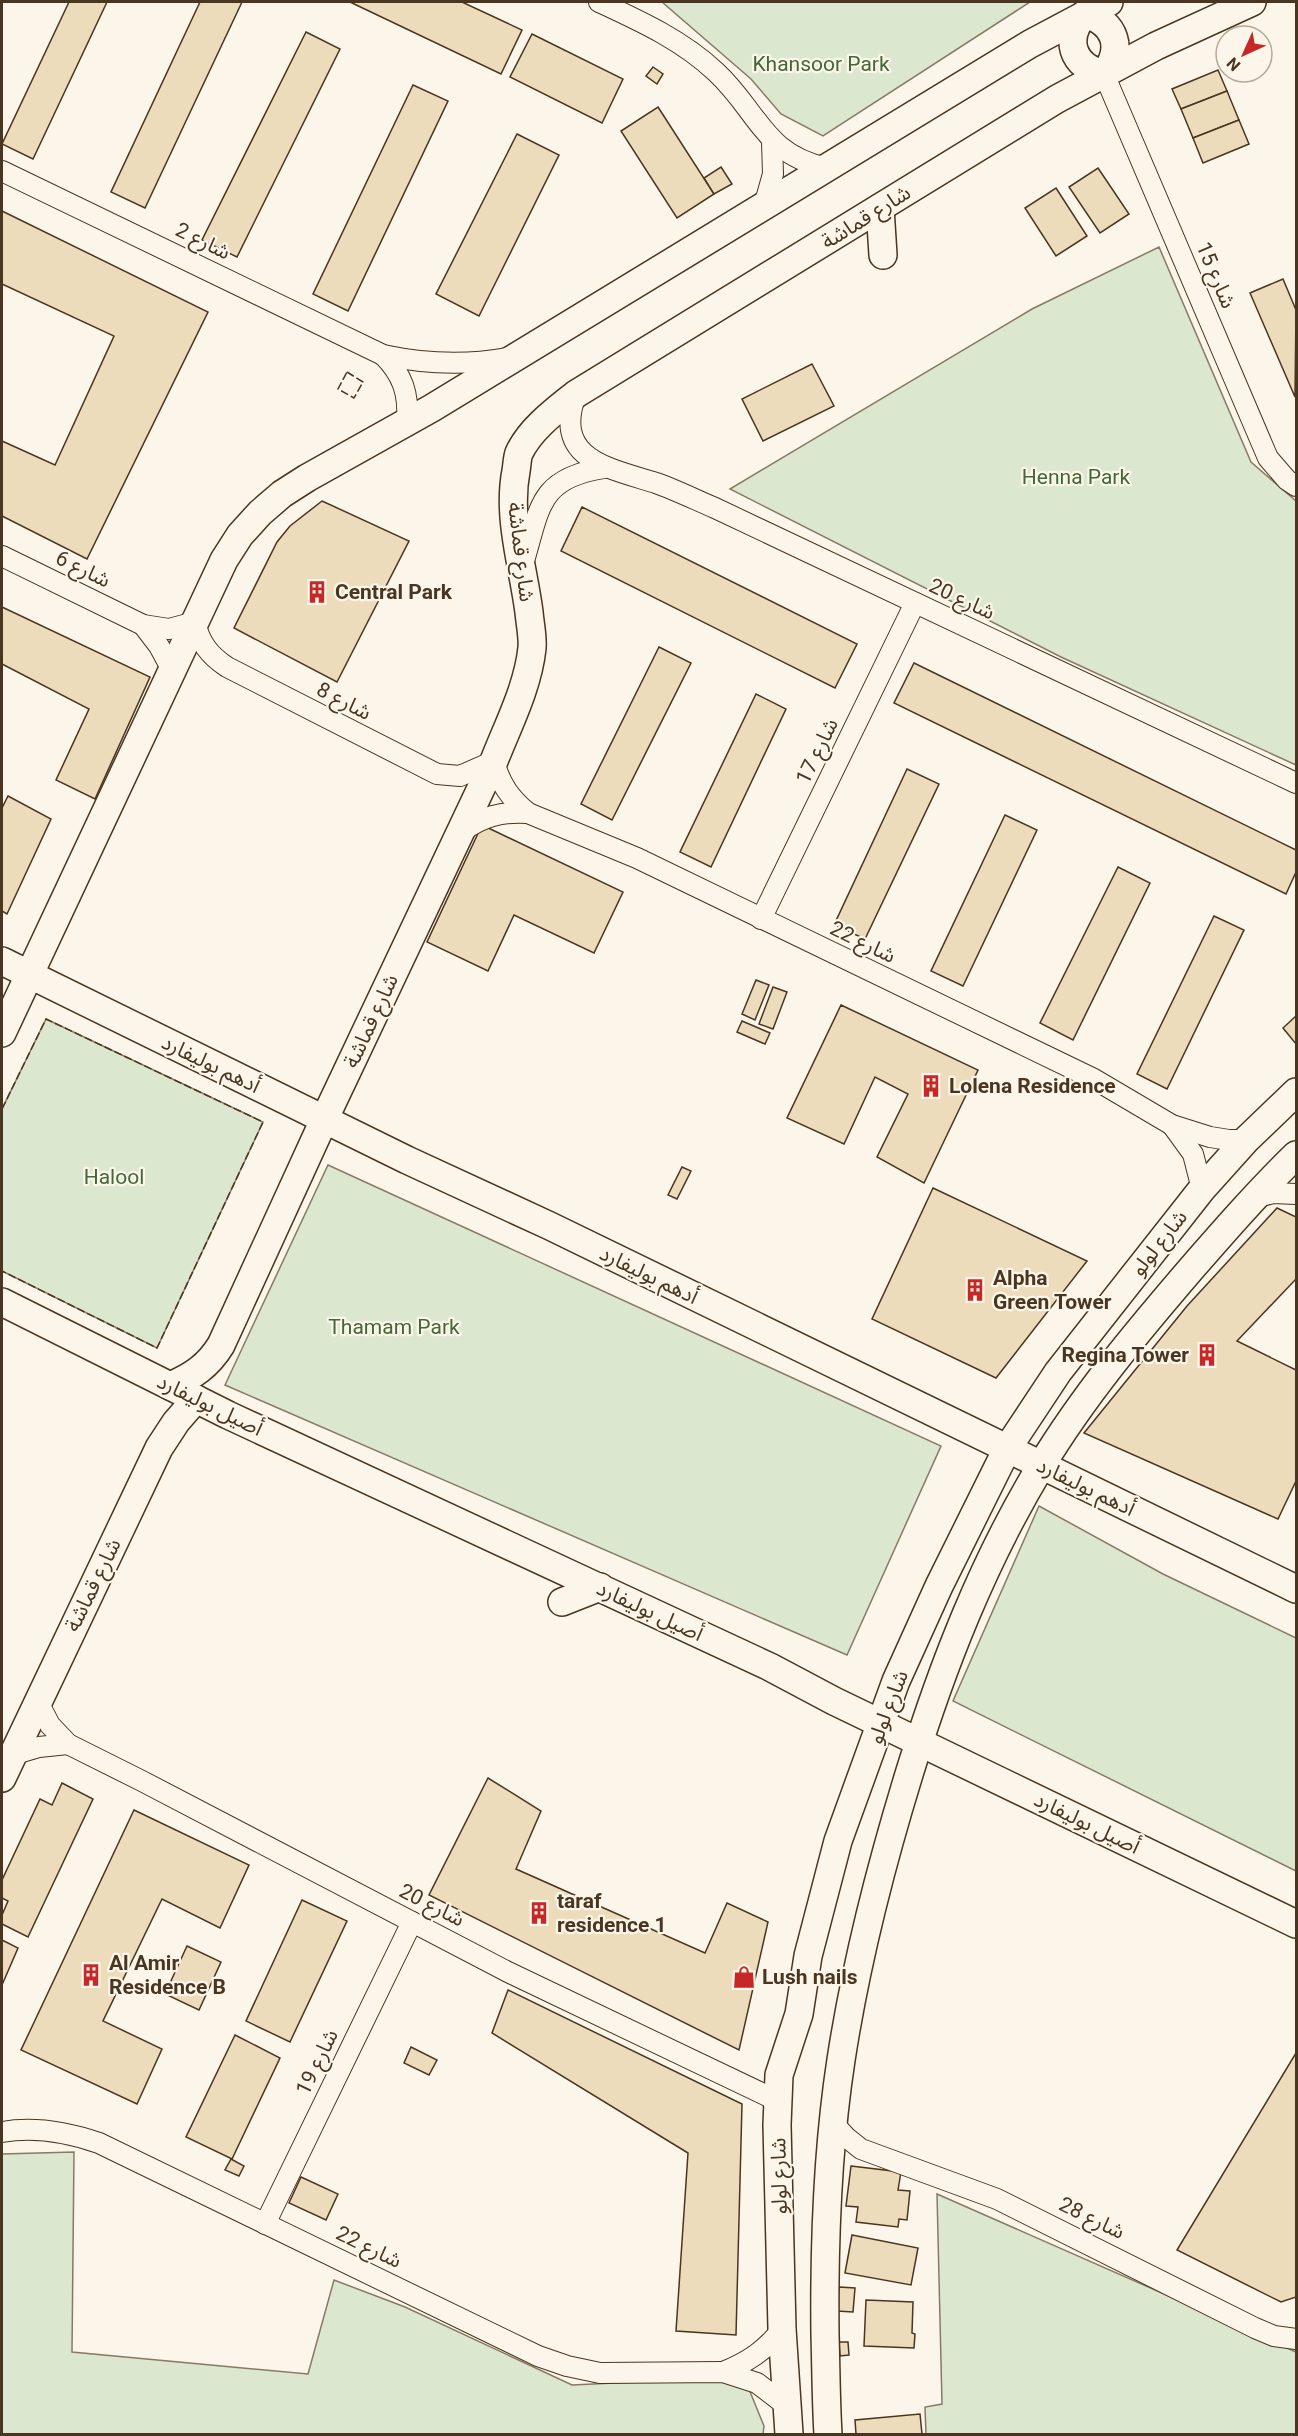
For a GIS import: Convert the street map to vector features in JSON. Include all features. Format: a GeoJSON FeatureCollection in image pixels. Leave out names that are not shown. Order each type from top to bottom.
{"type":"FeatureCollection","features":[{"type":"Feature","properties":{"kind":"street"},"geometry":{"type":"LineString","coordinates":[[599,2],[655,28],[690,51],[716,72],[755,117],[772,142],[798,159],[828,168]]}},
{"type":"Feature","properties":{"kind":"street"},"geometry":{"type":"LineString","coordinates":[[2,1033],[224,560],[240,535],[260,513],[306,478],[407,422],[518,356],[1030,44],[1083,8],[1109,2]]}},
{"type":"Feature","properties":{"kind":"street","name":"شارع قماشة"},"geometry":{"type":"LineString","coordinates":[[170,1386],[202,1369],[212,1359],[220,1345],[494,761],[525,681],[532,647],[513,512],[513,483],[519,454],[535,431],[554,411],[576,394],[1057,99],[1156,46],[1252,2]]}},
{"type":"Feature","properties":{"kind":"street"},"geometry":{"type":"LineString","coordinates":[[1083,8],[1103,22],[1114,38],[1114,57],[1104,74],[1088,68],[1076,55],[1073,46],[1075,29],[1083,8]]}},
{"type":"Feature","properties":{"kind":"street","name":"شارع 15"},"geometry":{"type":"LineString","coordinates":[[1104,74],[1268,458],[1287,480],[1296,486]]}},
{"type":"Feature","properties":{"kind":"street"},"geometry":{"type":"LineString","coordinates":[[764,206],[773,174],[772,142]]}},
{"type":"Feature","properties":{"kind":"street","name":"شارع 2"},"geometry":{"type":"LineString","coordinates":[[2,171],[383,355],[416,362],[450,364],[484,362],[518,356]]}},
{"type":"Feature","properties":{"kind":"street"},"geometry":{"type":"LineString","coordinates":[[880,208],[883,255]]}},
{"type":"Feature","properties":{"kind":"street","name":"شارع 2"},"geometry":{"type":"LineString","coordinates":[[383,355],[401,378],[406,392],[407,422]]}},
{"type":"Feature","properties":{"kind":"street","name":"شارع 20"},"geometry":{"type":"LineString","coordinates":[[576,394],[571,409],[570,425],[574,440],[586,457],[604,468],[658,484],[715,508],[1296,783]]}},
{"type":"Feature","properties":{"kind":"street"},"geometry":{"type":"LineString","coordinates":[[522,567],[538,508],[550,492],[566,479],[584,471],[604,468]]}},
{"type":"Feature","properties":{"kind":"street","name":"شارع 6"},"geometry":{"type":"LineString","coordinates":[[2,556],[143,625],[169,629],[195,622]]}},
{"type":"Feature","properties":{"kind":"street","name":"شارع 17"},"geometry":{"type":"LineString","coordinates":[[761,919],[915,603]]}},
{"type":"Feature","properties":{"kind":"street","name":"شارع 8"},"geometry":{"type":"LineString","coordinates":[[195,622],[205,648],[227,667],[425,770],[448,777],[460,776],[494,761]]}},
{"type":"Feature","properties":{"kind":"street","name":"شارع 6"},"geometry":{"type":"LineString","coordinates":[[143,625],[159,646],[172,670]]}},
{"type":"Feature","properties":{"kind":"street","name":"شارع 22"},"geometry":{"type":"LineString","coordinates":[[494,761],[506,791],[528,813]]}},
{"type":"Feature","properties":{"kind":"street","name":"شارع 22"},"geometry":{"type":"LineString","coordinates":[[461,832],[492,815],[510,812],[528,813],[637,858],[1094,1080],[1172,1125],[1210,1137],[1246,1140]]}},
{"type":"Feature","properties":{"kind":"street","name":"أدهم بوليفارد"},"geometry":{"type":"LineString","coordinates":[[2,961],[324,1120],[550,1226],[1296,1588]]}},
{"type":"Feature","properties":{"kind":"street","name":"شارع لولو"},"geometry":{"type":"LineString","coordinates":[[789,2434],[782,2330],[778,2101],[782,2062],[799,2014],[808,1956],[838,1841],[896,1681],[939,1586],[1007,1449],[1058,1372],[1202,1189],[1246,1140],[1296,1092]]}},
{"type":"Feature","properties":{"kind":"street","name":"شارع 22"},"geometry":{"type":"LineString","coordinates":[[1172,1125],[1193,1154],[1202,1189]]}},
{"type":"Feature","properties":{"kind":"street","name":"شارع لولو"},"geometry":{"type":"LineString","coordinates":[[828,2434],[825,2268],[834,2124],[844,2042],[862,1952],[892,1832],[951,1648],[971,1600],[1008,1525],[1041,1466],[1103,1374],[1138,1330],[1254,1198],[1296,1155]]}},
{"type":"Feature","properties":{"kind":"street"},"geometry":{"type":"LineString","coordinates":[[1254,1198],[1273,1193],[1296,1194]]}},
{"type":"Feature","properties":{"kind":"street","name":"أصيل بوليفارد"},"geometry":{"type":"LineString","coordinates":[[2,1302],[196,1399],[600,1587],[1296,1924]]}},
{"type":"Feature","properties":{"kind":"street","name":"شارع قماشة"},"geometry":{"type":"LineString","coordinates":[[5,1765],[159,1448],[176,1422],[196,1399]]}},
{"type":"Feature","properties":{"kind":"street"},"geometry":{"type":"LineString","coordinates":[[562,1602],[600,1587]]}},
{"type":"Feature","properties":{"kind":"street","name":"شارع 20"},"geometry":{"type":"LineString","coordinates":[[38,1701],[50,1725],[68,1744],[142,1780],[412,1922],[601,2017],[778,2101]]}},
{"type":"Feature","properties":{"kind":"street"},"geometry":{"type":"LineString","coordinates":[[5,1765],[39,1747],[68,1744]]}},
{"type":"Feature","properties":{"kind":"street","name":"شارع 19"},"geometry":{"type":"LineString","coordinates":[[265,2224],[412,1922]]}},
{"type":"Feature","properties":{"kind":"street","name":"شارع 28"},"geometry":{"type":"LineString","coordinates":[[834,2124],[861,2149],[997,2199],[1255,2328],[1274,2336],[1296,2339]]}},
{"type":"Feature","properties":{"kind":"street","name":"شارع 22"},"geometry":{"type":"LineString","coordinates":[[2,2132],[45,2130],[99,2143],[538,2356],[567,2366],[609,2373],[723,2372],[757,2383],[787,2406]]}},
{"type":"Feature","properties":{"kind":"street"},"geometry":{"type":"LineString","coordinates":[[830,2172],[844,2158],[861,2149]]}},
{"type":"Feature","properties":{"kind":"street","name":"شارع 22"},"geometry":{"type":"LineString","coordinates":[[723,2372],[756,2356],[771,2344],[782,2330]]}},
{"type":"Feature","properties":{"kind":"green space","name":"Khansoor Park"},"geometry":{"type":"Polygon","coordinates":[[[662,2],[1030,2],[823,136],[781,114],[751,79],[662,2]]]}},
{"type":"Feature","properties":{"kind":"green space","name":"Henna Park"},"geometry":{"type":"Polygon","coordinates":[[[1159,247],[1251,462],[1296,501],[1296,765],[1061,657],[730,489],[1032,309],[1159,247]]]}},
{"type":"Feature","properties":{"kind":"green space","name":"Halool"},"geometry":{"type":"Polygon","coordinates":[[[46,1019],[263,1122],[157,1348],[2,1271],[2,1109],[46,1019]]]}},
{"type":"Feature","properties":{"kind":"green space","name":"Thamam Park"},"geometry":{"type":"Polygon","coordinates":[[[328,1165],[941,1446],[847,1655],[225,1385],[328,1165]]]}},
{"type":"Feature","properties":{"kind":"green space"},"geometry":{"type":"Polygon","coordinates":[[[1039,1506],[1163,1574],[1296,1638],[1296,1871],[953,1701],[1039,1506]]]}},
{"type":"Feature","properties":{"kind":"green space"},"geometry":{"type":"Polygon","coordinates":[[[74,2152],[72,2352],[308,2374],[334,2280],[405,2307],[572,2385],[744,2377],[764,2426],[763,2434],[2,2434],[2,2154],[74,2152]]]}},
{"type":"Feature","properties":{"kind":"green space"},"geometry":{"type":"Polygon","coordinates":[[[937,2194],[1296,2352],[1296,2434],[926,2434],[925,2407],[942,2404],[937,2194]]]}},
{"type":"Feature","properties":{"kind":"building"},"geometry":{"type":"Polygon","coordinates":[[[69,2],[107,2],[33,159],[2,144],[69,2]]]}},
{"type":"Feature","properties":{"kind":"building"},"geometry":{"type":"Polygon","coordinates":[[[200,2],[242,2],[145,208],[111,192],[200,2]]]}},
{"type":"Feature","properties":{"kind":"building"},"geometry":{"type":"Polygon","coordinates":[[[350,2],[462,2],[522,30],[501,74],[350,2]]]}},
{"type":"Feature","properties":{"kind":"building"},"geometry":{"type":"Polygon","coordinates":[[[306,32],[340,49],[237,257],[202,240],[306,32]]]}},
{"type":"Feature","properties":{"kind":"building"},"geometry":{"type":"Polygon","coordinates":[[[532,34],[623,79],[602,123],[510,77],[532,34]]]}},
{"type":"Feature","properties":{"kind":"building"},"geometry":{"type":"Polygon","coordinates":[[[653,67],[663,74],[657,84],[646,76],[653,67]]]}},
{"type":"Feature","properties":{"kind":"building"},"geometry":{"type":"Polygon","coordinates":[[[1214,72],[1214,84],[1224,84],[1227,91],[1181,109],[1172,89],[1214,72]]]}},
{"type":"Feature","properties":{"kind":"building"},"geometry":{"type":"Polygon","coordinates":[[[413,85],[448,101],[348,311],[313,294],[413,85]]]}},
{"type":"Feature","properties":{"kind":"building"},"geometry":{"type":"Polygon","coordinates":[[[1227,91],[1239,120],[1193,138],[1181,109],[1227,91]]]}},
{"type":"Feature","properties":{"kind":"building"},"geometry":{"type":"Polygon","coordinates":[[[658,107],[714,194],[677,218],[621,131],[658,107]]]}},
{"type":"Feature","properties":{"kind":"building"},"geometry":{"type":"Polygon","coordinates":[[[1239,120],[1249,144],[1203,163],[1193,138],[1239,120]]]}},
{"type":"Feature","properties":{"kind":"building"},"geometry":{"type":"Polygon","coordinates":[[[517,134],[559,155],[479,316],[436,294],[517,134]]]}},
{"type":"Feature","properties":{"kind":"building"},"geometry":{"type":"Polygon","coordinates":[[[721,167],[732,184],[714,194],[704,178],[721,167]]]}},
{"type":"Feature","properties":{"kind":"building"},"geometry":{"type":"Polygon","coordinates":[[[1098,168],[1129,214],[1100,233],[1069,187],[1098,168]]]}},
{"type":"Feature","properties":{"kind":"building"},"geometry":{"type":"Polygon","coordinates":[[[1056,188],[1087,236],[1056,256],[1025,208],[1056,188]]]}},
{"type":"Feature","properties":{"kind":"building"},"geometry":{"type":"Polygon","coordinates":[[[2,211],[208,312],[87,559],[2,516],[2,441],[55,465],[114,336],[2,284],[2,211]]]}},
{"type":"Feature","properties":{"kind":"building"},"geometry":{"type":"Polygon","coordinates":[[[1283,279],[1296,310],[1295,397],[1250,293],[1283,279]]]}},
{"type":"Feature","properties":{"kind":"building"},"geometry":{"type":"Polygon","coordinates":[[[812,364],[834,406],[763,441],[742,399],[812,364]]]}},
{"type":"Feature","properties":{"kind":"building","name":"Central Park"},"geometry":{"type":"Polygon","coordinates":[[[322,501],[409,541],[337,682],[234,628],[277,542],[290,526],[322,501]]]}},
{"type":"Feature","properties":{"kind":"building"},"geometry":{"type":"Polygon","coordinates":[[[582,507],[857,644],[835,688],[561,551],[582,507]]]}},
{"type":"Feature","properties":{"kind":"building"},"geometry":{"type":"Polygon","coordinates":[[[2,607],[150,677],[95,799],[56,780],[89,709],[2,664],[2,607]]]}},
{"type":"Feature","properties":{"kind":"building"},"geometry":{"type":"Polygon","coordinates":[[[659,647],[691,663],[612,820],[581,804],[659,647]]]}},
{"type":"Feature","properties":{"kind":"building"},"geometry":{"type":"Polygon","coordinates":[[[914,663],[1296,850],[1296,872],[1286,894],[894,703],[914,663]]]}},
{"type":"Feature","properties":{"kind":"building"},"geometry":{"type":"Polygon","coordinates":[[[756,694],[786,709],[711,867],[680,852],[756,694]]]}},
{"type":"Feature","properties":{"kind":"building"},"geometry":{"type":"Polygon","coordinates":[[[907,769],[939,784],[865,939],[834,925],[907,769]]]}},
{"type":"Feature","properties":{"kind":"building"},"geometry":{"type":"Polygon","coordinates":[[[8,796],[51,819],[7,914],[2,911],[2,808],[8,796]]]}},
{"type":"Feature","properties":{"kind":"building"},"geometry":{"type":"Polygon","coordinates":[[[1005,815],[1037,830],[963,986],[931,971],[1005,815]]]}},
{"type":"Feature","properties":{"kind":"building"},"geometry":{"type":"Polygon","coordinates":[[[482,825],[623,892],[594,953],[514,915],[488,971],[427,942],[482,825]]]}},
{"type":"Feature","properties":{"kind":"building"},"geometry":{"type":"Polygon","coordinates":[[[1118,867],[1150,883],[1073,1040],[1040,1023],[1118,867]]]}},
{"type":"Feature","properties":{"kind":"building"},"geometry":{"type":"Polygon","coordinates":[[[1214,916],[1244,930],[1167,1089],[1137,1074],[1214,916]]]}},
{"type":"Feature","properties":{"kind":"building"},"geometry":{"type":"Polygon","coordinates":[[[756,980],[769,985],[755,1020],[742,1014],[756,980]]]}},
{"type":"Feature","properties":{"kind":"building"},"geometry":{"type":"Polygon","coordinates":[[[773,987],[787,992],[773,1029],[759,1024],[773,987]]]}},
{"type":"Feature","properties":{"kind":"building","name":"Lolena Residence"},"geometry":{"type":"Polygon","coordinates":[[[841,1005],[978,1070],[924,1183],[877,1157],[908,1094],[875,1077],[844,1144],[787,1118],[841,1005]]]}},
{"type":"Feature","properties":{"kind":"building"},"geometry":{"type":"Polygon","coordinates":[[[1296,1016],[1296,1044],[1283,1028],[1296,1016]]]}},
{"type":"Feature","properties":{"kind":"building"},"geometry":{"type":"Polygon","coordinates":[[[742,1021],[770,1033],[765,1044],[737,1032],[742,1021]]]}},
{"type":"Feature","properties":{"kind":"building"},"geometry":{"type":"Polygon","coordinates":[[[682,1167],[691,1171],[677,1199],[668,1195],[682,1167]]]}},
{"type":"Feature","properties":{"kind":"building","name":"Alpha Green Tower"},"geometry":{"type":"Polygon","coordinates":[[[933,1188],[1087,1261],[996,1378],[872,1319],[933,1188]]]}},
{"type":"Feature","properties":{"kind":"building","name":"Regina Tower"},"geometry":{"type":"Polygon","coordinates":[[[1277,1208],[1296,1217],[1296,1281],[1237,1341],[1296,1370],[1296,1481],[1278,1519],[1084,1433],[1187,1306],[1277,1208]]]}},
{"type":"Feature","properties":{"kind":"building","name":"taraf residence 1"},"geometry":{"type":"Polygon","coordinates":[[[488,1778],[541,1811],[516,1869],[705,1953],[727,1903],[768,1922],[739,2050],[429,1895],[488,1778]]]}},
{"type":"Feature","properties":{"kind":"building"},"geometry":{"type":"Polygon","coordinates":[[[62,1783],[93,1799],[28,1937],[2,1924],[2,1915],[8,1901],[2,1898],[2,1880],[40,1799],[52,1805],[62,1783]]]}},
{"type":"Feature","properties":{"kind":"building","name":"Al Amir Residence B"},"geometry":{"type":"Polygon","coordinates":[[[134,1810],[249,1865],[220,1928],[162,1899],[103,2021],[162,2049],[137,2104],[21,2050],[134,1810]]]}},
{"type":"Feature","properties":{"kind":"building"},"geometry":{"type":"Polygon","coordinates":[[[302,1900],[347,1921],[290,2042],[246,2021],[302,1900]]]}},
{"type":"Feature","properties":{"kind":"building"},"geometry":{"type":"Polygon","coordinates":[[[2,1940],[18,1948],[2,1985],[2,1940]]]}},
{"type":"Feature","properties":{"kind":"building"},"geometry":{"type":"Polygon","coordinates":[[[187,1946],[221,1962],[199,2010],[165,1994],[187,1946]]]}},
{"type":"Feature","properties":{"kind":"building"},"geometry":{"type":"Polygon","coordinates":[[[508,1990],[742,2104],[736,2335],[676,2331],[688,2153],[492,2033],[508,1990]]]}},
{"type":"Feature","properties":{"kind":"building"},"geometry":{"type":"Polygon","coordinates":[[[235,2035],[280,2058],[232,2159],[186,2137],[235,2035]]]}},
{"type":"Feature","properties":{"kind":"building"},"geometry":{"type":"Polygon","coordinates":[[[411,2047],[437,2060],[429,2075],[404,2063],[411,2047]]]}},
{"type":"Feature","properties":{"kind":"building"},"geometry":{"type":"Polygon","coordinates":[[[1296,2053],[1296,2297],[1281,2302],[1177,2250],[1296,2053]]]}},
{"type":"Feature","properties":{"kind":"building"},"geometry":{"type":"Polygon","coordinates":[[[231,2159],[244,2166],[239,2176],[225,2170],[231,2159]]]}},
{"type":"Feature","properties":{"kind":"building"},"geometry":{"type":"Polygon","coordinates":[[[851,2166],[901,2172],[898,2190],[910,2191],[907,2220],[899,2219],[898,2227],[856,2222],[858,2207],[846,2206],[851,2166]]]}},
{"type":"Feature","properties":{"kind":"building"},"geometry":{"type":"Polygon","coordinates":[[[301,2177],[338,2194],[326,2220],[289,2203],[301,2177]]]}},
{"type":"Feature","properties":{"kind":"building"},"geometry":{"type":"Polygon","coordinates":[[[852,2235],[918,2248],[911,2285],[845,2273],[852,2235]]]}},
{"type":"Feature","properties":{"kind":"building"},"geometry":{"type":"Polygon","coordinates":[[[839,2287],[855,2288],[853,2312],[837,2311],[839,2287]]]}},
{"type":"Feature","properties":{"kind":"building"},"geometry":{"type":"Polygon","coordinates":[[[866,2300],[913,2302],[914,2348],[864,2346],[866,2300]]]}},
{"type":"Feature","properties":{"kind":"building"},"geometry":{"type":"Polygon","coordinates":[[[839,2342],[848,2342],[849,2355],[840,2356],[839,2342]]]}},
{"type":"Feature","properties":{"kind":"building"},"geometry":{"type":"Polygon","coordinates":[[[920,2414],[922,2434],[856,2434],[855,2420],[920,2414]]]}},
{"type":"Feature","properties":{"kind":"fence"},"geometry":{"type":"LineString","coordinates":[[347,372],[363,382],[354,398],[338,389],[347,372]]}},
{"type":"Feature","properties":{"kind":"fence"},"geometry":{"type":"LineString","coordinates":[[2,1109],[46,1019],[263,1122],[157,1348],[2,1271]]}},
{"type":"Feature","properties":{"kind":"place","name":"Central Park"},"geometry":{"type":"Point","coordinates":[317,592]}},
{"type":"Feature","properties":{"kind":"place","name":"Lolena Residence"},"geometry":{"type":"Point","coordinates":[931,1086]}},
{"type":"Feature","properties":{"kind":"place","name":"Alpha Green Tower"},"geometry":{"type":"Point","coordinates":[975,1290]}},
{"type":"Feature","properties":{"kind":"place","name":"Regina Tower"},"geometry":{"type":"Point","coordinates":[1207,1355]}},
{"type":"Feature","properties":{"kind":"place","name":"taraf residence 1"},"geometry":{"type":"Point","coordinates":[539,1913]}},
{"type":"Feature","properties":{"kind":"place","name":"Al Amir Residence B"},"geometry":{"type":"Point","coordinates":[91,1975]}},
{"type":"Feature","properties":{"kind":"place","name":"Lush nails"},"geometry":{"type":"Point","coordinates":[744,1977]}}]}
